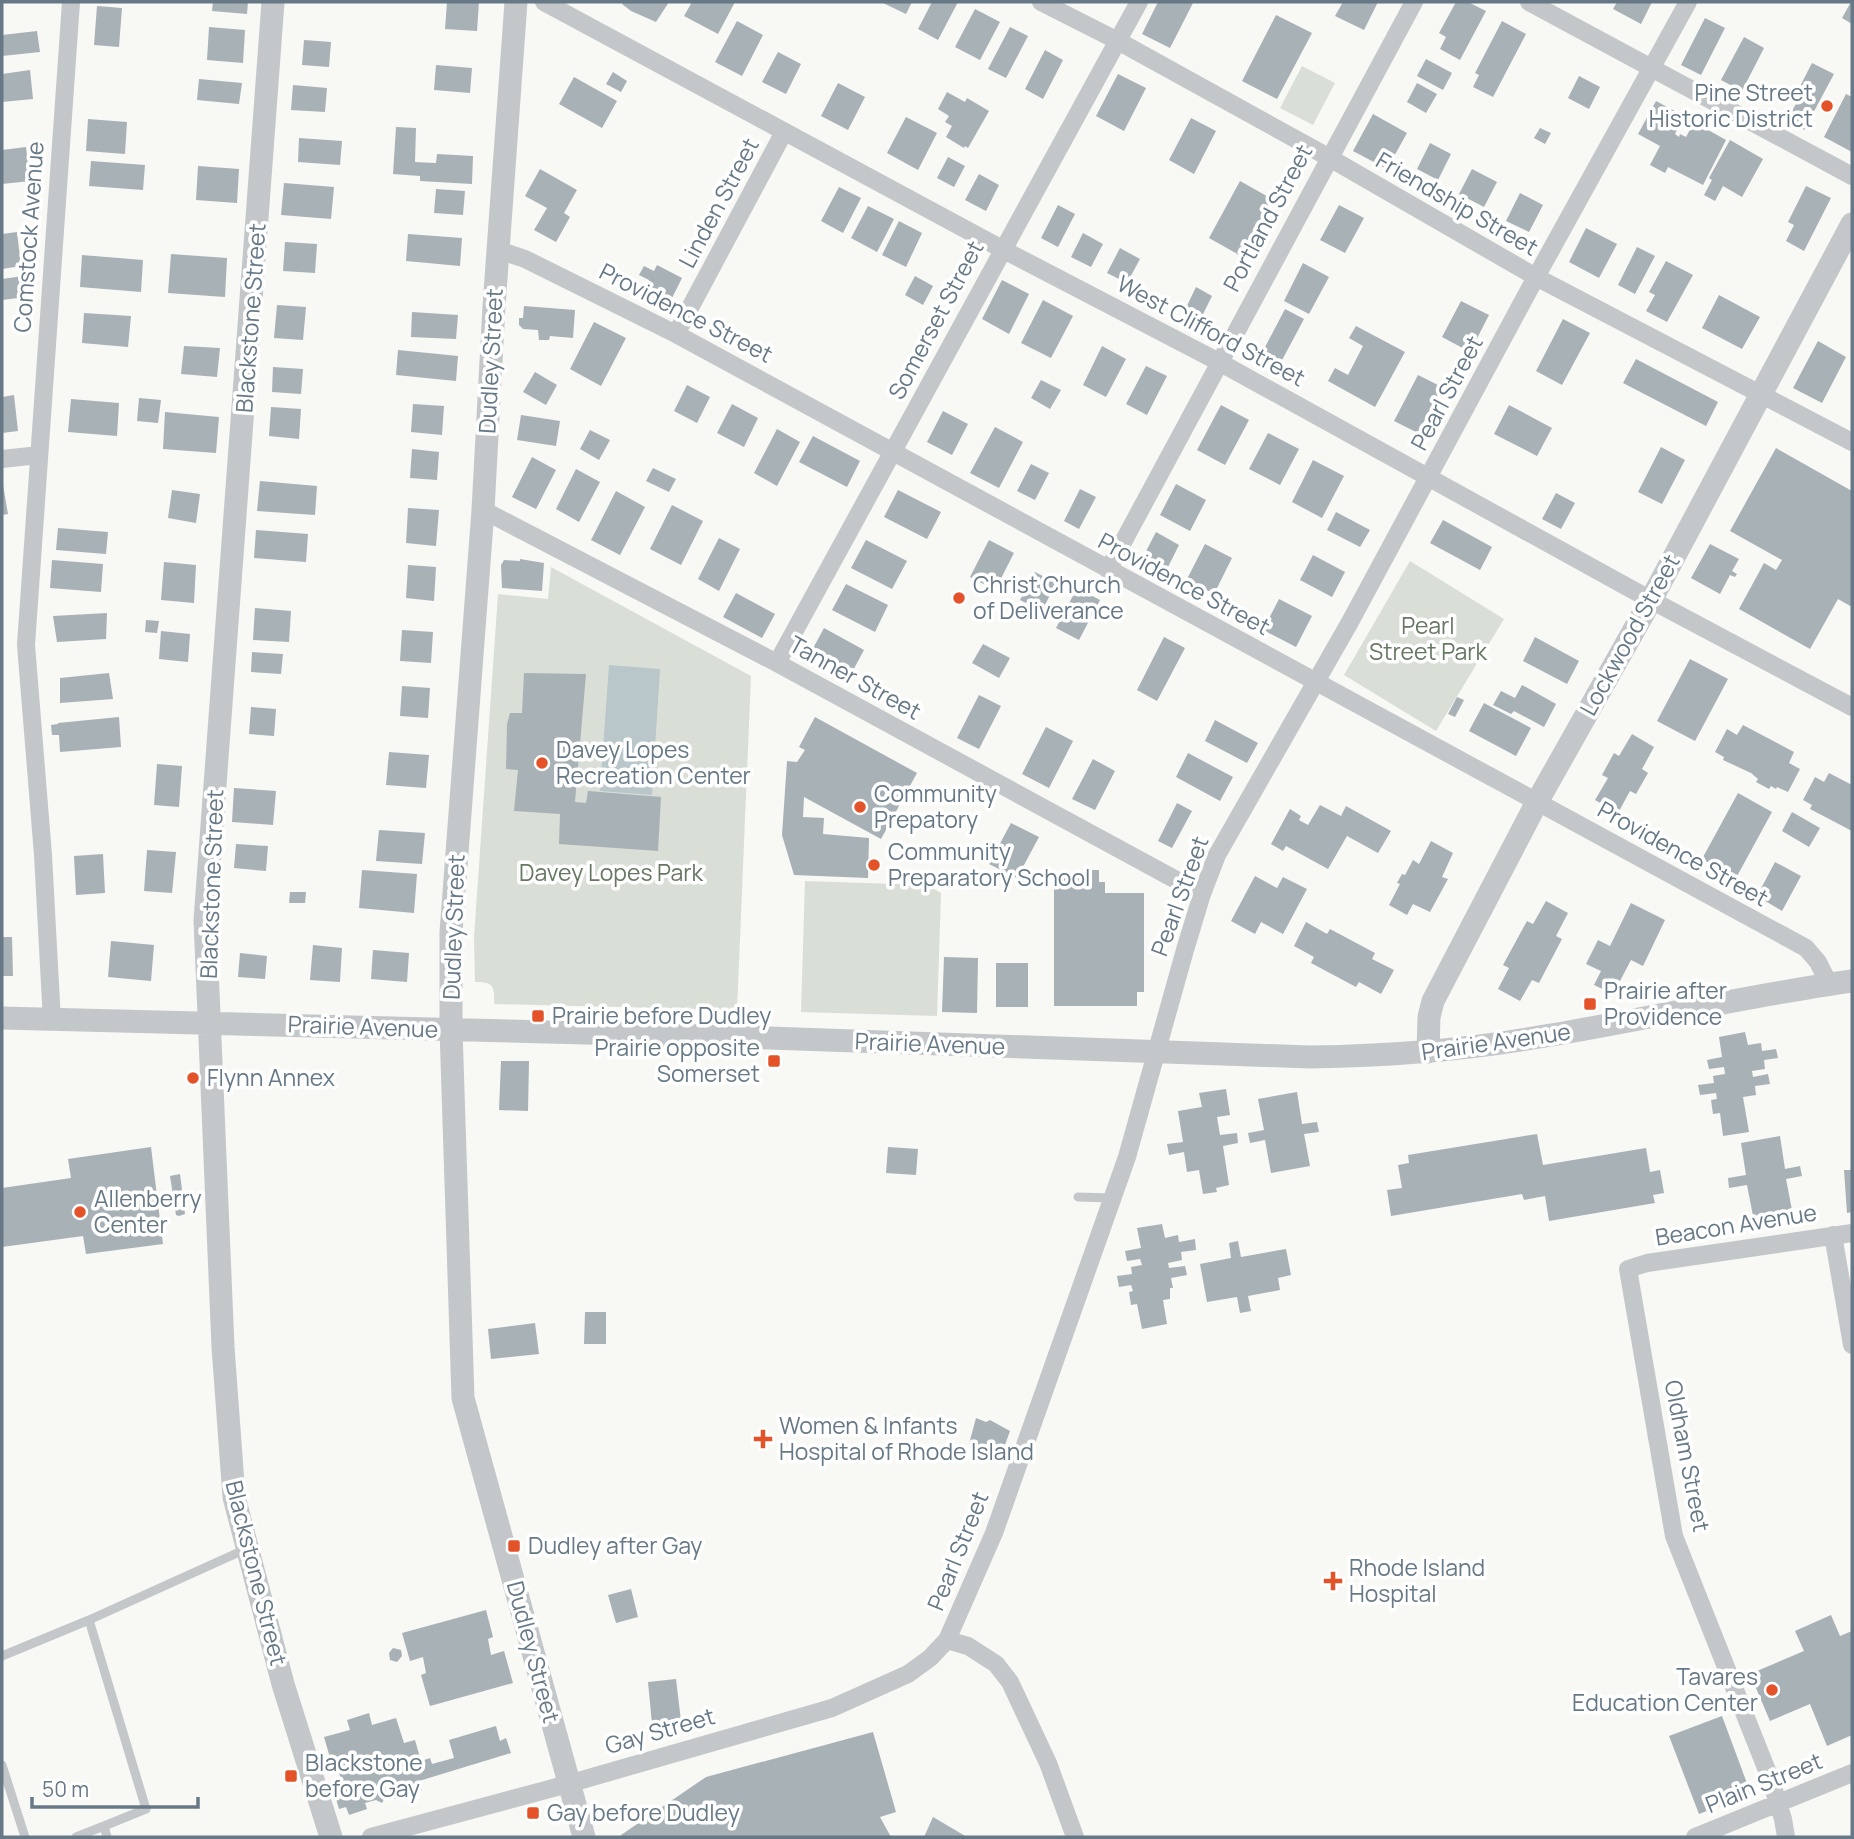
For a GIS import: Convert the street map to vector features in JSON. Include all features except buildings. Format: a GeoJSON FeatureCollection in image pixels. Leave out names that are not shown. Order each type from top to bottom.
{"type":"FeatureCollection","features":[{"type":"Feature","properties":{"kind":"street","name":"Comstock Avenue"},"geometry":{"type":"LineString","coordinates":[[52,1020],[43,855],[26,645],[71,2]]}},
{"type":"Feature","properties":{"kind":"street","name":"Blackstone Street"},"geometry":{"type":"LineString","coordinates":[[273,2],[205,920],[227,1416],[234,1497],[283,1684],[331,1837]]}},
{"type":"Feature","properties":{"kind":"street","name":"Dudley Street"},"geometry":{"type":"LineString","coordinates":[[516,2],[451,932],[451,1029],[463,1398],[584,1837]]}},
{"type":"Feature","properties":{"kind":"street","name":"West Clifford Street"},"geometry":{"type":"LineString","coordinates":[[544,2],[1002,249],[1219,362],[1651,600],[1852,707]]}},
{"type":"Feature","properties":{"kind":"street","name":"Friendship Street"},"geometry":{"type":"LineString","coordinates":[[1041,2],[1118,41],[1328,157],[1536,277],[1852,442]]}},
{"type":"Feature","properties":{"kind":"street","name":"Somerset Street"},"geometry":{"type":"LineString","coordinates":[[777,663],[1139,2]]}},
{"type":"Feature","properties":{"kind":"street","name":"Portland Street"},"geometry":{"type":"LineString","coordinates":[[1108,570],[1328,157],[1414,2]]}},
{"type":"Feature","properties":{"kind":"street"},"geometry":{"type":"LineString","coordinates":[[1530,2],[1852,176]]}},
{"type":"Feature","properties":{"kind":"street","name":"Pearl Street"},"geometry":{"type":"LineString","coordinates":[[1075,1837],[1048,1763],[1010,1682],[996,1664],[968,1646],[947,1640],[994,1533],[1127,1157],[1202,894],[1217,855],[1317,683],[1688,2]]}},
{"type":"Feature","properties":{"kind":"street","name":"Linden Street"},"geometry":{"type":"LineString","coordinates":[[676,334],[784,132]]}},
{"type":"Feature","properties":{"kind":"street","name":"Lockwood Street"},"geometry":{"type":"LineString","coordinates":[[1428,1052],[1429,1017],[1433,1001],[1537,802],[1651,600],[1852,224]]}},
{"type":"Feature","properties":{"kind":"street","name":"Providence Street"},"geometry":{"type":"LineString","coordinates":[[498,250],[524,258],[676,334],[1806,948],[1818,962],[1829,984]]}},
{"type":"Feature","properties":{"kind":"street"},"geometry":{"type":"LineString","coordinates":[[2,459],[39,455]]}},
{"type":"Feature","properties":{"kind":"street","name":"Tanner Street"},"geometry":{"type":"LineString","coordinates":[[482,510],[777,663],[1202,894]]}},
{"type":"Feature","properties":{"kind":"street","name":"Prairie Avenue"},"geometry":{"type":"LineString","coordinates":[[2,1018],[451,1029],[1310,1058],[1428,1052],[1527,1040],[1852,981]]}},
{"type":"Feature","properties":{"kind":"street","name":"Beacon Avenue"},"geometry":{"type":"LineString","coordinates":[[1628,1269],[1647,1263],[1852,1233]]}},
{"type":"Feature","properties":{"kind":"street"},"geometry":{"type":"LineString","coordinates":[[1833,1235],[1852,1345]]}},
{"type":"Feature","properties":{"kind":"street","name":"Oldham Street"},"geometry":{"type":"LineString","coordinates":[[1628,1269],[1674,1536],[1770,1778],[1786,1837]]}},
{"type":"Feature","properties":{"kind":"street","name":"Gay Street"},"geometry":{"type":"LineString","coordinates":[[372,1837],[569,1784],[832,1708],[908,1674],[930,1658],[947,1640]]}},
{"type":"Feature","properties":{"kind":"street","name":"Plain Street"},"geometry":{"type":"LineString","coordinates":[[1695,1837],[1852,1773]]}},
{"type":"Feature","properties":{"kind":"lane"},"geometry":{"type":"LineString","coordinates":[[1078,1197],[1112,1198]]}},
{"type":"Feature","properties":{"kind":"lane"},"geometry":{"type":"LineString","coordinates":[[2,1656],[246,1549]]}},
{"type":"Feature","properties":{"kind":"lane"},"geometry":{"type":"LineString","coordinates":[[76,1837],[146,1809],[89,1620]]}},
{"type":"Feature","properties":{"kind":"lane"},"geometry":{"type":"LineString","coordinates":[[2,1765],[25,1837]]}},
{"type":"Feature","properties":{"kind":"lane"},"geometry":{"type":"LineString","coordinates":[[104,1826],[107,1837]]}},
{"type":"Feature","properties":{"kind":"green space"},"geometry":{"type":"Polygon","coordinates":[[[1302,66],[1335,83],[1313,125],[1280,108],[1302,66]]]}},
{"type":"Feature","properties":{"kind":"green space","name":"Pearl Street Park"},"geometry":{"type":"Polygon","coordinates":[[[1410,561],[1504,619],[1436,731],[1344,675],[1410,561]]]}},
{"type":"Feature","properties":{"kind":"green space","name":"Davey Lopes Park"},"geometry":{"type":"Polygon","coordinates":[[[551,567],[751,676],[737,1010],[494,1004],[492,986],[475,982],[474,937],[498,594],[548,599],[551,567]]]}},
{"type":"Feature","properties":{"kind":"green space"},"geometry":{"type":"Polygon","coordinates":[[[805,881],[927,885],[941,893],[937,1016],[801,1012],[805,881]]]}},
{"type":"Feature","properties":{"kind":"shaded area"},"geometry":{"type":"Polygon","coordinates":[[[609,665],[660,669],[652,795],[600,791],[609,665]]]}},
{"type":"Feature","properties":{"kind":"place","name":"Pine Street Historic District"},"geometry":{"type":"Point","coordinates":[1827,106]}},
{"type":"Feature","properties":{"kind":"place","name":"Christ Church of Deliverance"},"geometry":{"type":"Point","coordinates":[959,598]}},
{"type":"Feature","properties":{"kind":"place","name":"Davey Lopes Recreation Center"},"geometry":{"type":"Point","coordinates":[542,763]}},
{"type":"Feature","properties":{"kind":"place","name":"Community Prepatory"},"geometry":{"type":"Point","coordinates":[860,807]}},
{"type":"Feature","properties":{"kind":"place","name":"Community Preparatory School"},"geometry":{"type":"Point","coordinates":[874,865]}},
{"type":"Feature","properties":{"kind":"place","name":"Prairie after Providence"},"geometry":{"type":"Point","coordinates":[1590,1004]}},
{"type":"Feature","properties":{"kind":"place","name":"Prairie before Dudley"},"geometry":{"type":"Point","coordinates":[538,1016]}},
{"type":"Feature","properties":{"kind":"place","name":"Prairie opposite Somerset"},"geometry":{"type":"Point","coordinates":[774,1061]}},
{"type":"Feature","properties":{"kind":"place","name":"Flynn Annex"},"geometry":{"type":"Point","coordinates":[193,1078]}},
{"type":"Feature","properties":{"kind":"place","name":"Allenberry Center"},"geometry":{"type":"Point","coordinates":[80,1212]}},
{"type":"Feature","properties":{"kind":"place","name":"Women & Infants Hospital of Rhode Island"},"geometry":{"type":"Point","coordinates":[763,1439]}},
{"type":"Feature","properties":{"kind":"place","name":"Dudley after Gay"},"geometry":{"type":"Point","coordinates":[514,1546]}},
{"type":"Feature","properties":{"kind":"place","name":"Rhode Island Hospital"},"geometry":{"type":"Point","coordinates":[1333,1581]}},
{"type":"Feature","properties":{"kind":"place","name":"Tavares Education Center"},"geometry":{"type":"Point","coordinates":[1772,1690]}},
{"type":"Feature","properties":{"kind":"place","name":"Blackstone before Gay"},"geometry":{"type":"Point","coordinates":[291,1776]}},
{"type":"Feature","properties":{"kind":"place","name":"Gay before Dudley"},"geometry":{"type":"Point","coordinates":[533,1813]}}]}
